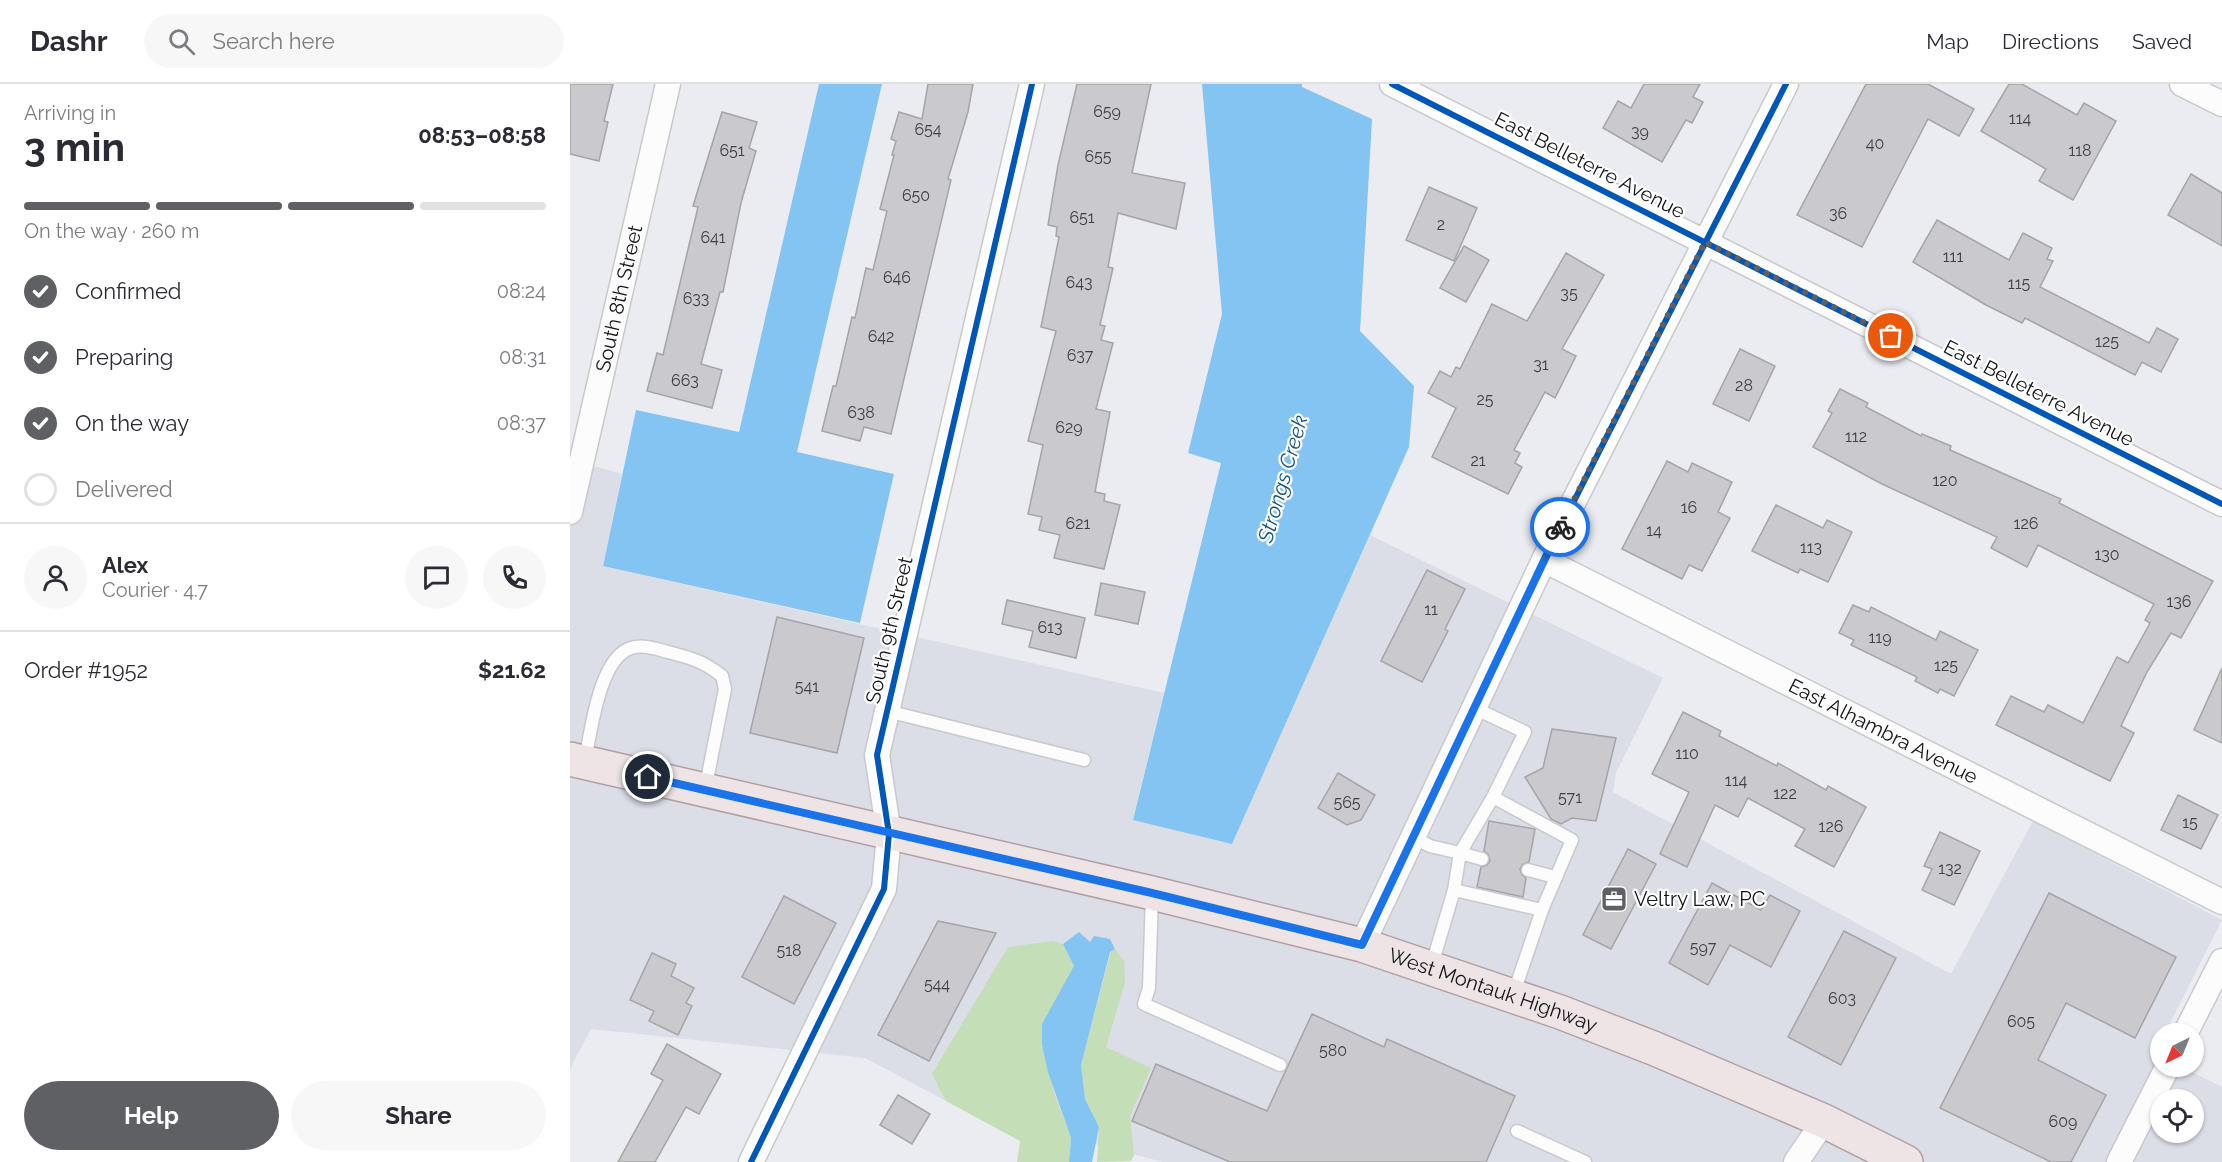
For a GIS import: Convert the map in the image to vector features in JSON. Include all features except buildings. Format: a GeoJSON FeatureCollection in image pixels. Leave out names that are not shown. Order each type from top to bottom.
{"type":"FeatureCollection","features":[{"type":"Feature","properties":{"kind":"main road","name":"West Montauk Highway"},"geometry":{"type":"LineString","coordinates":[[577,761],[1152,893],[1362,945],[1513,996],[1653,1048],[1824,1121],[1906,1162]]}},
{"type":"Feature","properties":{"kind":"street","name":"South 8th Street"},"geometry":{"type":"LineString","coordinates":[[570,512],[668,84]]}},
{"type":"Feature","properties":{"kind":"street","name":"South 9th Street"},"geometry":{"type":"LineString","coordinates":[[751,1162],[884,889],[890,834],[877,755],[1032,84]]}},
{"type":"Feature","properties":{"kind":"street","name":"East Belleterre Avenue"},"geometry":{"type":"LineString","coordinates":[[1392,84],[2222,504]]}},
{"type":"Feature","properties":{"kind":"street"},"geometry":{"type":"LineString","coordinates":[[1362,945],[1544,560],[1786,84]]}},
{"type":"Feature","properties":{"kind":"street"},"geometry":{"type":"LineString","coordinates":[[2182,84],[2222,104]]}},
{"type":"Feature","properties":{"kind":"street","name":"East Alhambra Avenue"},"geometry":{"type":"LineString","coordinates":[[1544,560],[2222,902]]}},
{"type":"Feature","properties":{"kind":"street"},"geometry":{"type":"LineString","coordinates":[[2191,1023],[2222,961]]}},
{"type":"Feature","properties":{"kind":"street"},"geometry":{"type":"LineString","coordinates":[[2119,1162],[2162,1077]]}},
{"type":"Feature","properties":{"kind":"street"},"geometry":{"type":"LineString","coordinates":[[1796,1162],[1824,1121]]}},
{"type":"Feature","properties":{"kind":"lane"},"geometry":{"type":"LineString","coordinates":[[577,761],[601,686],[612,665],[630,648],[647,647],[704,662],[723,676],[725,689],[704,791]]}},
{"type":"Feature","properties":{"kind":"lane"},"geometry":{"type":"LineString","coordinates":[[1431,969],[1454,890],[1460,853],[1494,797],[1525,732],[1474,708]]}},
{"type":"Feature","properties":{"kind":"lane"},"geometry":{"type":"LineString","coordinates":[[887,711],[1084,760]]}},
{"type":"Feature","properties":{"kind":"lane"},"geometry":{"type":"LineString","coordinates":[[1494,797],[1572,840],[1542,910],[1513,996]]}},
{"type":"Feature","properties":{"kind":"lane"},"geometry":{"type":"LineString","coordinates":[[1413,837],[1430,846],[1482,859]]}},
{"type":"Feature","properties":{"kind":"lane"},"geometry":{"type":"LineString","coordinates":[[1528,870],[1555,877]]}},
{"type":"Feature","properties":{"kind":"lane"},"geometry":{"type":"LineString","coordinates":[[1454,890],[1542,910]]}},
{"type":"Feature","properties":{"kind":"lane"},"geometry":{"type":"LineString","coordinates":[[1152,893],[1149,988],[1144,1004],[1280,1065]]}},
{"type":"Feature","properties":{"kind":"lane"},"geometry":{"type":"LineString","coordinates":[[1517,1131],[1585,1162]]}},
{"type":"Feature","properties":{"kind":"shaded area"},"geometry":{"type":"Polygon","coordinates":[[[570,459],[622,474],[603,566],[1164,693],[1133,819],[1232,844],[1370,535],[1663,678],[1616,773],[1613,792],[1951,974],[2033,821],[2222,920],[2170,1023],[2150,1023],[2150,1077],[2202,1077],[2222,1087],[2222,1162],[1163,1162],[1071,1138],[932,1074],[946,1101],[865,1058],[591,1029],[570,1069],[570,459]]]}},
{"type":"Feature","properties":{"kind":"green space"},"geometry":{"type":"Polygon","coordinates":[[[1052,941],[1063,944],[1074,966],[1042,1045],[1055,1096],[1071,1138],[1069,1162],[1017,1162],[1020,1141],[946,1101],[932,1074],[1008,947],[1052,941]]]}},
{"type":"Feature","properties":{"kind":"green space"},"geometry":{"type":"Polygon","coordinates":[[[1115,949],[1124,961],[1125,982],[1106,1047],[1151,1068],[1130,1116],[1134,1155],[1131,1161],[1097,1162],[1099,1127],[1085,1099],[1081,1065],[1111,952],[1115,949]]]}},
{"type":"Feature","properties":{"kind":"water"},"geometry":{"type":"Polygon","coordinates":[[[819,84],[882,84],[797,452],[894,474],[860,623],[603,566],[636,410],[739,432],[819,84]]]}},
{"type":"Feature","properties":{"kind":"water","name":"Strongs Creek"},"geometry":{"type":"Polygon","coordinates":[[[1202,84],[1302,84],[1302,87],[1372,119],[1360,331],[1414,386],[1409,447],[1232,844],[1133,820],[1221,463],[1188,453],[1222,314],[1202,84]]]}},
{"type":"Feature","properties":{"kind":"water"},"geometry":{"type":"Polygon","coordinates":[[[1079,932],[1090,942],[1094,936],[1110,939],[1115,949],[1110,952],[1081,1065],[1085,1099],[1099,1127],[1092,1162],[1069,1162],[1071,1138],[1048,1072],[1042,1045],[1042,1024],[1074,966],[1063,944],[1079,932]]]}},
{"type":"Feature","properties":{"kind":"cycle path"},"geometry":{"type":"LineString","coordinates":[[751,1162],[884,889],[889,834],[877,755],[1032,84]]}},
{"type":"Feature","properties":{"kind":"cycle path"},"geometry":{"type":"LineString","coordinates":[[1392,84],[2222,504]]}},
{"type":"Feature","properties":{"kind":"cycle path"},"geometry":{"type":"LineString","coordinates":[[1362,945],[1544,560],[1786,84]]}},
{"type":"Feature","properties":{"kind":"way so far"},"geometry":{"type":"LineString","coordinates":[[1560,527],[1705,242],[1891,336]]}},
{"type":"Feature","properties":{"kind":"place","name":"Veltry Law, PC"},"geometry":{"type":"Point","coordinates":[1614,899]}},
{"type":"Feature","properties":{"kind":"route"},"geometry":{"type":"LineString","coordinates":[[648,777],[1152,893],[1362,945],[1560,527]]}}]}
